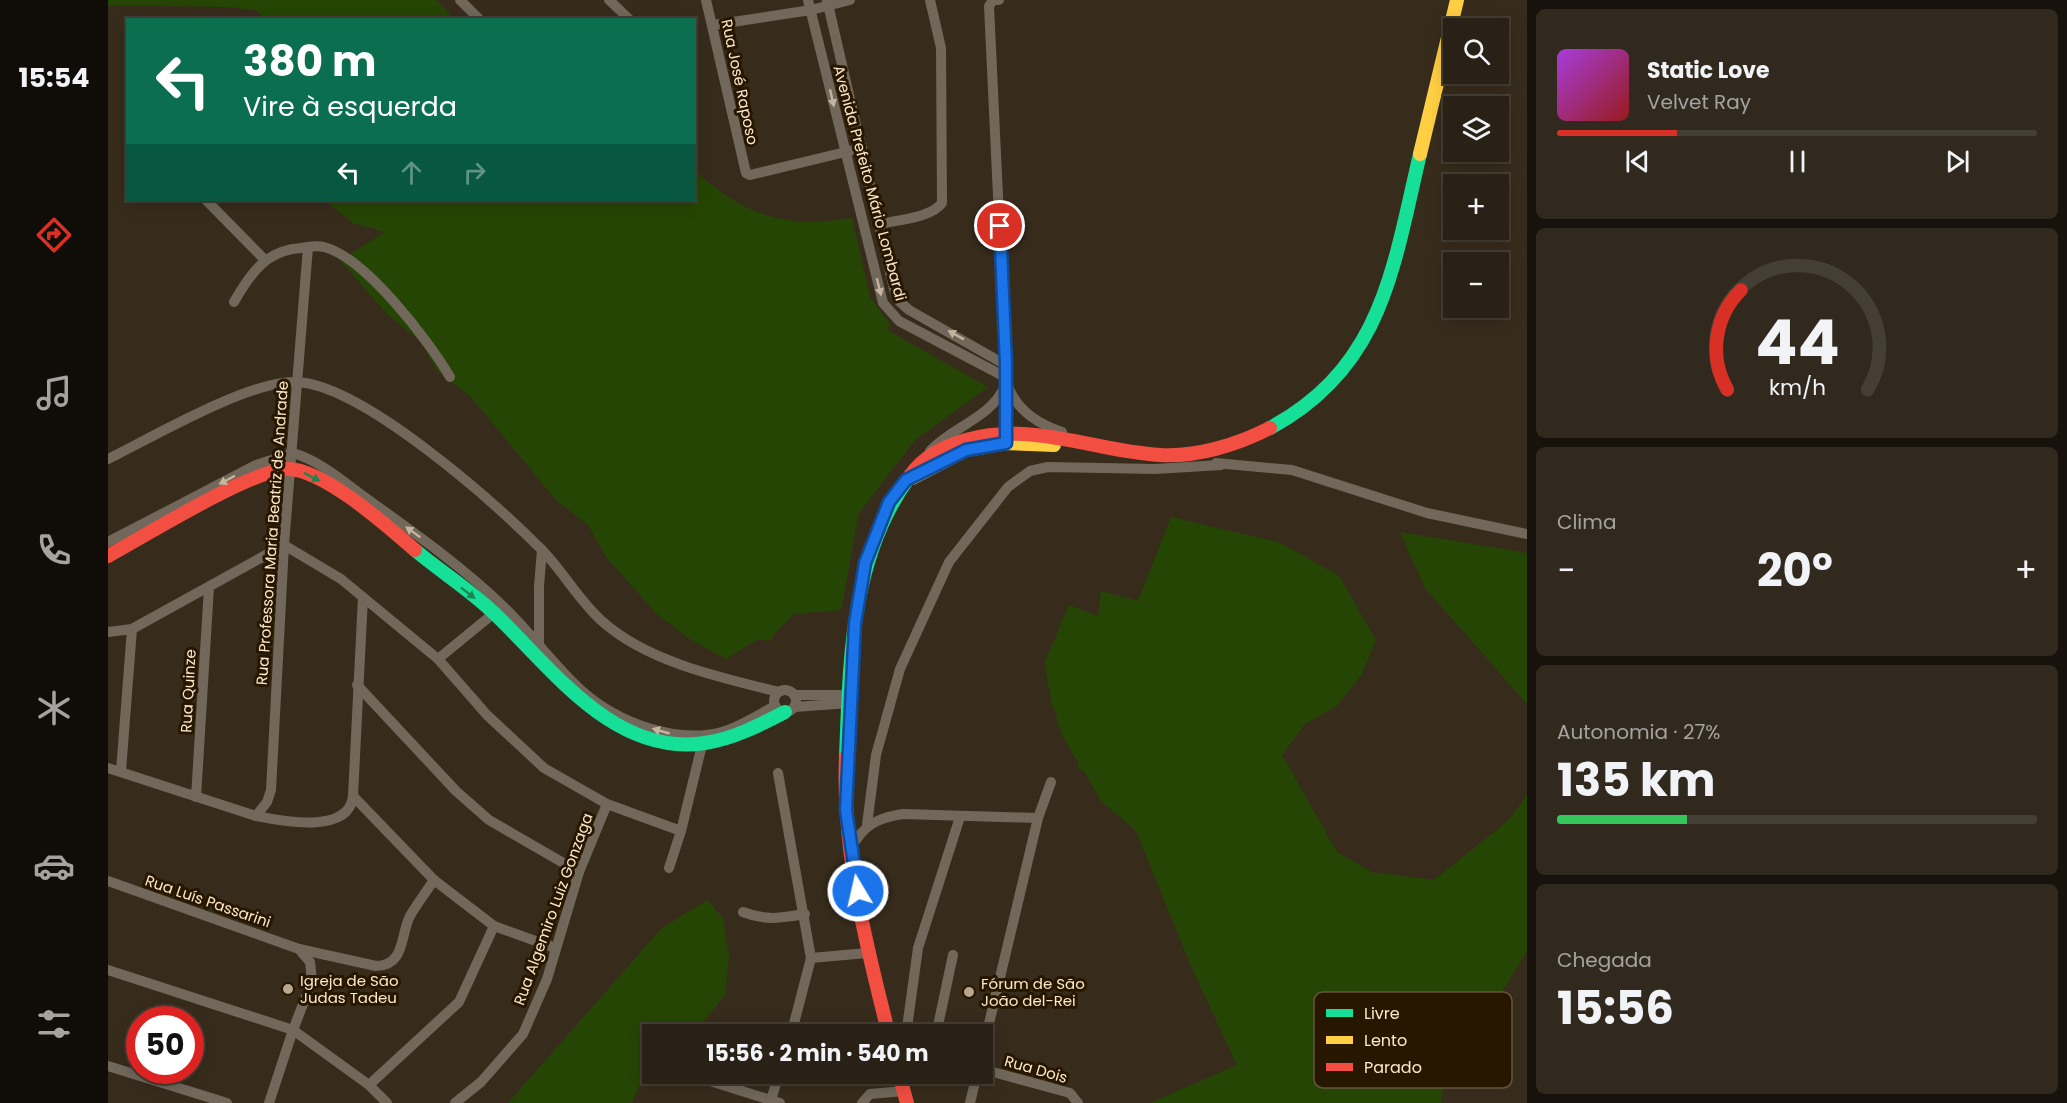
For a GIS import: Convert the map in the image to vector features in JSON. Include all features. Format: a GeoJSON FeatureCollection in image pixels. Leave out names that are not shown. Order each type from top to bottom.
{"type":"FeatureCollection","features":[{"type":"Feature","properties":{"kind":"main road"},"geometry":{"type":"LineString","coordinates":[[886,1024],[867,953],[846,810],[849,699],[855,623],[865,563],[889,502],[925,458],[962,441],[1006,437],[1086,447],[1091,442],[1153,454],[1196,455],[1271,429],[1300,413],[1325,394],[1352,364],[1381,309],[1393,270],[1457,0]]}},
{"type":"Feature","properties":{"kind":"main road"},"geometry":{"type":"LineString","coordinates":[[906,480],[966,450],[1006,437]]}},
{"type":"Feature","properties":{"kind":"main road"},"geometry":{"type":"LineString","coordinates":[[108,556],[252,478],[269,472],[291,469],[303,472],[342,494],[494,613],[574,698],[620,727],[675,745],[702,745],[729,738],[787,705]]}},
{"type":"Feature","properties":{"kind":"street"},"geometry":{"type":"LineString","coordinates":[[460,0],[478,18]]}},
{"type":"Feature","properties":{"kind":"street"},"geometry":{"type":"LineString","coordinates":[[609,0],[627,18]]}},
{"type":"Feature","properties":{"kind":"street","name":"Rua José Raposo"},"geometry":{"type":"LineString","coordinates":[[706,0],[744,170],[750,175],[845,154]]}},
{"type":"Feature","properties":{"kind":"street"},"geometry":{"type":"LineString","coordinates":[[713,26],[810,5],[850,0]]}},
{"type":"Feature","properties":{"kind":"street"},"geometry":{"type":"LineString","coordinates":[[880,224],[938,208],[942,203],[941,48],[930,0]]}},
{"type":"Feature","properties":{"kind":"street"},"geometry":{"type":"LineString","coordinates":[[999,0],[993,0],[989,6],[1006,364],[1006,437]]}},
{"type":"Feature","properties":{"kind":"street","name":"Avenida Prefeito Mário Lombardi"},"geometry":{"type":"LineString","coordinates":[[828,3],[894,289],[899,301],[909,310],[1006,364]]}},
{"type":"Feature","properties":{"kind":"street","name":"Avenida Prefeito Mário Lombardi"},"geometry":{"type":"LineString","coordinates":[[810,5],[883,303],[899,321],[1006,381]]}},
{"type":"Feature","properties":{"kind":"street"},"geometry":{"type":"LineString","coordinates":[[845,154],[862,148]]}},
{"type":"Feature","properties":{"kind":"street"},"geometry":{"type":"LineString","coordinates":[[202,201],[265,260]]}},
{"type":"Feature","properties":{"kind":"street"},"geometry":{"type":"LineString","coordinates":[[234,302],[246,281],[273,254],[287,249],[322,246],[337,252],[380,288],[415,327],[450,377]]}},
{"type":"Feature","properties":{"kind":"street","name":"Rua Professora Maria Beatriz de Andrade"},"geometry":{"type":"LineString","coordinates":[[256,816],[267,802],[271,790],[284,545],[308,247]]}},
{"type":"Feature","properties":{"kind":"street"},"geometry":{"type":"LineString","coordinates":[[899,321],[909,310]]}},
{"type":"Feature","properties":{"kind":"street"},"geometry":{"type":"LineString","coordinates":[[925,458],[938,444],[988,411],[1006,381]]}},
{"type":"Feature","properties":{"kind":"street"},"geometry":{"type":"LineString","coordinates":[[1006,381],[1017,403],[1029,416]]}},
{"type":"Feature","properties":{"kind":"street"},"geometry":{"type":"LineString","coordinates":[[108,459],[242,394],[297,382],[346,398],[404,433],[468,483],[542,550],[603,622],[652,653],[680,665],[779,692],[788,690],[787,705]]}},
{"type":"Feature","properties":{"kind":"street"},"geometry":{"type":"LineString","coordinates":[[988,411],[1007,411],[1029,416],[1051,428],[1091,442]]}},
{"type":"Feature","properties":{"kind":"street"},"geometry":{"type":"LineString","coordinates":[[108,542],[256,465],[293,453],[322,467],[430,544],[505,608],[584,693],[638,724],[670,734],[696,736],[723,731],[787,705],[849,699]]}},
{"type":"Feature","properties":{"kind":"street"},"geometry":{"type":"LineString","coordinates":[[1196,455],[1221,465]]}},
{"type":"Feature","properties":{"kind":"street"},"geometry":{"type":"LineString","coordinates":[[848,829],[856,840],[867,825],[876,756],[900,669],[949,562],[1008,487],[1030,471],[1048,467],[1155,469],[1262,465],[1292,470],[1426,513],[1527,534]]}},
{"type":"Feature","properties":{"kind":"street"},"geometry":{"type":"LineString","coordinates":[[108,632],[132,629],[284,545],[341,579],[438,659],[487,715],[544,768],[607,804],[681,831]]}},
{"type":"Feature","properties":{"kind":"street"},"geometry":{"type":"LineString","coordinates":[[539,646],[539,586],[542,550]]}},
{"type":"Feature","properties":{"kind":"street","name":"Rua Quinze"},"geometry":{"type":"LineString","coordinates":[[196,797],[209,587]]}},
{"type":"Feature","properties":{"kind":"street"},"geometry":{"type":"LineString","coordinates":[[108,768],[256,816],[293,823],[331,820],[347,809],[353,796],[363,597]]}},
{"type":"Feature","properties":{"kind":"street"},"geometry":{"type":"LineString","coordinates":[[438,659],[494,613]]}},
{"type":"Feature","properties":{"kind":"street"},"geometry":{"type":"LineString","coordinates":[[121,771],[132,629]]}},
{"type":"Feature","properties":{"kind":"street"},"geometry":{"type":"LineString","coordinates":[[357,685],[456,791],[489,820],[579,873]]}},
{"type":"Feature","properties":{"kind":"street"},"geometry":{"type":"LineString","coordinates":[[779,692],[775,698],[787,705]]}},
{"type":"Feature","properties":{"kind":"street"},"geometry":{"type":"LineString","coordinates":[[669,868],[681,831],[702,745]]}},
{"type":"Feature","properties":{"kind":"street"},"geometry":{"type":"LineString","coordinates":[[778,773],[811,958],[794,1024]]}},
{"type":"Feature","properties":{"kind":"street"},"geometry":{"type":"LineString","coordinates":[[989,1024],[1038,818],[1050,782]]}},
{"type":"Feature","properties":{"kind":"street"},"geometry":{"type":"LineString","coordinates":[[353,796],[434,880],[494,926],[555,948]]}},
{"type":"Feature","properties":{"kind":"street","name":"Rua Algemiro Luiz Gonzaga"},"geometry":{"type":"LineString","coordinates":[[455,1103],[481,1082],[523,1034],[547,979],[579,873],[607,804]]}},
{"type":"Feature","properties":{"kind":"street"},"geometry":{"type":"LineString","coordinates":[[867,825],[887,817],[903,814],[1038,818]]}},
{"type":"Feature","properties":{"kind":"street"},"geometry":{"type":"LineString","coordinates":[[908,1024],[918,948],[960,817]]}},
{"type":"Feature","properties":{"kind":"street","name":"Rua Luís Passarini"},"geometry":{"type":"LineString","coordinates":[[108,881],[299,949],[368,964],[387,965],[397,956],[409,918],[434,880]]}},
{"type":"Feature","properties":{"kind":"street"},"geometry":{"type":"LineString","coordinates":[[743,912],[761,919],[804,914]]}},
{"type":"Feature","properties":{"kind":"street"},"geometry":{"type":"LineString","coordinates":[[369,1085],[459,1002],[494,926]]}},
{"type":"Feature","properties":{"kind":"street"},"geometry":{"type":"LineString","coordinates":[[269,1103],[313,975],[310,962],[299,949]]}},
{"type":"Feature","properties":{"kind":"street"},"geometry":{"type":"LineString","coordinates":[[811,958],[867,953]]}},
{"type":"Feature","properties":{"kind":"street"},"geometry":{"type":"LineString","coordinates":[[938,1024],[953,955]]}},
{"type":"Feature","properties":{"kind":"street"},"geometry":{"type":"LineString","coordinates":[[108,970],[293,1030],[369,1085],[387,1103]]}},
{"type":"Feature","properties":{"kind":"street"},"geometry":{"type":"LineString","coordinates":[[108,1066],[227,1103]]}},
{"type":"Feature","properties":{"kind":"street","name":"Rua Dois"},"geometry":{"type":"LineString","coordinates":[[993,1072],[1070,1093],[1078,1103]]}},
{"type":"Feature","properties":{"kind":"street"},"geometry":{"type":"LineString","coordinates":[[718,1084],[773,1102],[777,1084]]}},
{"type":"Feature","properties":{"kind":"street"},"geometry":{"type":"LineString","coordinates":[[862,1103],[870,1094],[902,1084]]}},
{"type":"Feature","properties":{"kind":"street"},"geometry":{"type":"LineString","coordinates":[[970,1103],[975,1084]]}},
{"type":"Feature","properties":{"kind":"green space"},"geometry":{"type":"Polygon","coordinates":[[[108,0],[436,0],[454,18],[264,18],[256,10],[225,7],[108,5],[108,0]]]}},
{"type":"Feature","properties":{"kind":"green space"},"geometry":{"type":"Polygon","coordinates":[[[696,172],[731,199],[767,216],[806,222],[852,218],[870,297],[890,324],[887,330],[988,387],[915,440],[859,513],[841,610],[794,614],[772,636],[772,641],[758,639],[726,659],[688,638],[657,614],[606,557],[588,525],[556,500],[470,396],[438,372],[419,340],[388,315],[340,260],[385,232],[353,223],[327,201],[696,201],[696,172]]]}},
{"type":"Feature","properties":{"kind":"green space"},"geometry":{"type":"Polygon","coordinates":[[[1171,517],[1281,543],[1339,576],[1376,640],[1362,674],[1337,706],[1305,724],[1282,755],[1337,852],[1372,872],[1434,880],[1510,819],[1527,794],[1527,951],[1502,992],[1314,992],[1314,1088],[1444,1088],[1441,1103],[1150,1103],[1237,1065],[1193,971],[1136,831],[1101,801],[1084,771],[1078,769],[1079,764],[1063,737],[1051,701],[1045,662],[1069,605],[1098,616],[1101,591],[1138,601],[1171,517]]]}},
{"type":"Feature","properties":{"kind":"green space"},"geometry":{"type":"Polygon","coordinates":[[[1400,532],[1527,553],[1527,704],[1425,588],[1400,532]]]}},
{"type":"Feature","properties":{"kind":"green space"},"geometry":{"type":"Polygon","coordinates":[[[707,900],[723,918],[729,958],[725,995],[702,1024],[642,1024],[642,1078],[632,1103],[508,1103],[661,929],[707,900]]]}},
{"type":"Feature","properties":{"kind":"traffic: fast"},"geometry":{"type":"LineString","coordinates":[[1270,428],[1308,403],[1337,375],[1360,345],[1377,311],[1390,275],[1420,154]]}},
{"type":"Feature","properties":{"kind":"traffic: fast"},"geometry":{"type":"LineString","coordinates":[[846,757],[852,646],[864,575],[875,540],[890,507],[910,476]]}},
{"type":"Feature","properties":{"kind":"traffic: fast"},"geometry":{"type":"LineString","coordinates":[[415,550],[487,606],[588,705],[614,723],[642,737],[673,744],[705,743],[736,735],[785,712]]}},
{"type":"Feature","properties":{"kind":"traffic: slow"},"geometry":{"type":"LineString","coordinates":[[1420,154],[1457,0]]}},
{"type":"Feature","properties":{"kind":"traffic: slow"},"geometry":{"type":"LineString","coordinates":[[912,478],[966,450],[1006,443],[1054,445]]}},
{"type":"Feature","properties":{"kind":"traffic: jam"},"geometry":{"type":"LineString","coordinates":[[910,476],[921,463],[942,449],[966,440],[991,435],[1040,435],[1135,452],[1174,455],[1217,449],[1270,428]]}},
{"type":"Feature","properties":{"kind":"traffic: jam"},"geometry":{"type":"LineString","coordinates":[[108,556],[226,491],[273,471],[289,469],[304,472],[338,489],[373,514],[415,550]]}},
{"type":"Feature","properties":{"kind":"traffic: jam"},"geometry":{"type":"LineString","coordinates":[[846,757],[848,827],[857,897],[886,1024]]}},
{"type":"Feature","properties":{"kind":"traffic: jam"},"geometry":{"type":"LineString","coordinates":[[902,1084],[907,1103]]}},
{"type":"Feature","properties":{"kind":"place","name":"Igreja de São Judas Tadeu"},"geometry":{"type":"Point","coordinates":[288,989]}},
{"type":"Feature","properties":{"kind":"place","name":"Fórum de São João del-Rei"},"geometry":{"type":"Point","coordinates":[969,992]}},
{"type":"Feature","properties":{"kind":"route"},"geometry":{"type":"LineString","coordinates":[[858,891],[846,810],[849,703],[855,623],[865,563],[877,527],[889,502],[906,480],[966,450],[1006,443],[1006,364],[1000,226]]}}]}
